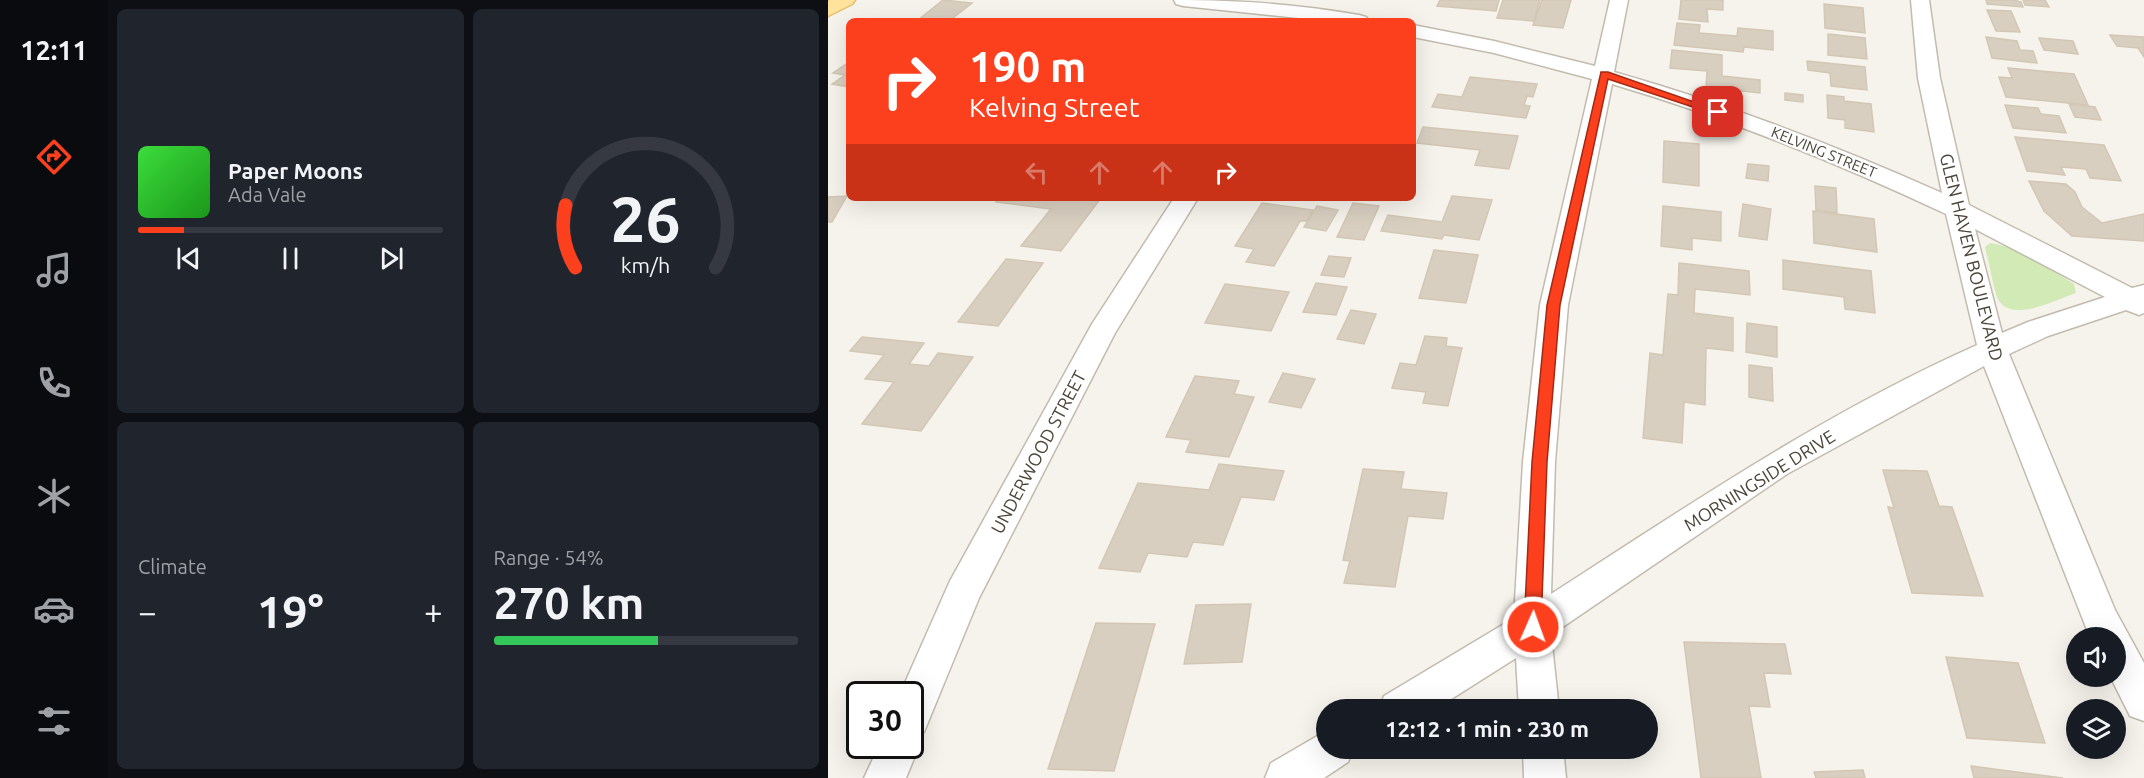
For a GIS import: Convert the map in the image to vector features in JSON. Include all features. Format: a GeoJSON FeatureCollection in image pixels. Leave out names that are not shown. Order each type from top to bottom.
{"type":"FeatureCollection","features":[{"type":"Feature","properties":{"kind":"main road"},"geometry":{"type":"LineString","coordinates":[[828,10],[844,0]]}},
{"type":"Feature","properties":{"kind":"street"},"geometry":{"type":"LineString","coordinates":[[1183,0],[1304,11],[1342,18]]}},
{"type":"Feature","properties":{"kind":"street"},"geometry":{"type":"LineString","coordinates":[[1538,699],[1533,627],[1539,462],[1554,305],[1619,0]]}},
{"type":"Feature","properties":{"kind":"street","name":"GLEN HAVEN BOULEVARD"},"geometry":{"type":"LineString","coordinates":[[1920,0],[1929,78],[1957,207],[1992,349],[2104,627]]}},
{"type":"Feature","properties":{"kind":"street","name":"KELVING STREET"},"geometry":{"type":"LineString","coordinates":[[1416,32],[1465,40],[1604,74],[1763,127],[1957,207],[2139,300]]}},
{"type":"Feature","properties":{"kind":"street","name":"UNDERWOOD STREET"},"geometry":{"type":"LineString","coordinates":[[924,685],[963,592],[1102,331],[1184,201]]}},
{"type":"Feature","properties":{"kind":"street","name":"MORNINGSIDE DRIVE"},"geometry":{"type":"LineString","coordinates":[[1416,699],[1533,627],[1776,465],[1954,367],[1992,349],[2038,330],[2139,300]]}},
{"type":"Feature","properties":{"kind":"street"},"geometry":{"type":"LineString","coordinates":[[2126,668],[2144,702]]}},
{"type":"Feature","properties":{"kind":"street"},"geometry":{"type":"LineString","coordinates":[[885,778],[893,759]]}},
{"type":"Feature","properties":{"kind":"street"},"geometry":{"type":"LineString","coordinates":[[1286,778],[1316,759]]}},
{"type":"Feature","properties":{"kind":"street"},"geometry":{"type":"LineString","coordinates":[[1544,759],[1545,778]]}},
{"type":"Feature","properties":{"kind":"green space"},"geometry":{"type":"Polygon","coordinates":[[[1990,243],[2011,249],[2044,266],[2074,284],[2076,293],[2032,308],[2009,309],[2001,304],[1996,294],[1985,247],[1990,243]]]}},
{"type":"Feature","properties":{"kind":"building"},"geometry":{"type":"Polygon","coordinates":[[[943,0],[972,3],[953,18],[921,18],[943,0]]]}},
{"type":"Feature","properties":{"kind":"building"},"geometry":{"type":"Polygon","coordinates":[[[1440,0],[1499,0],[1496,11],[1437,6],[1440,0]]]}},
{"type":"Feature","properties":{"kind":"building"},"geometry":{"type":"Polygon","coordinates":[[[1503,0],[1540,0],[1534,21],[1497,18],[1503,0]]]}},
{"type":"Feature","properties":{"kind":"building"},"geometry":{"type":"Polygon","coordinates":[[[1542,0],[1571,0],[1563,28],[1533,25],[1542,0]]]}},
{"type":"Feature","properties":{"kind":"building"},"geometry":{"type":"Polygon","coordinates":[[[1681,0],[1723,0],[1723,10],[1707,9],[1708,22],[1679,19],[1681,0]]]}},
{"type":"Feature","properties":{"kind":"building"},"geometry":{"type":"Polygon","coordinates":[[[1986,0],[2014,0],[2021,2],[2023,7],[1987,4],[1986,0]]]}},
{"type":"Feature","properties":{"kind":"building"},"geometry":{"type":"Polygon","coordinates":[[[2023,0],[2045,0],[2049,7],[2025,5],[2023,0]]]}},
{"type":"Feature","properties":{"kind":"building"},"geometry":{"type":"Polygon","coordinates":[[[1824,4],[1863,8],[1865,33],[1825,28],[1824,4]]]}},
{"type":"Feature","properties":{"kind":"building"},"geometry":{"type":"Polygon","coordinates":[[[1987,10],[2011,11],[2020,32],[1996,31],[1987,10]]]}},
{"type":"Feature","properties":{"kind":"building"},"geometry":{"type":"Polygon","coordinates":[[[1677,23],[1700,25],[1699,33],[1737,36],[1738,28],[1773,31],[1773,50],[1744,47],[1743,52],[1674,45],[1677,23]]]}},
{"type":"Feature","properties":{"kind":"building"},"geometry":{"type":"Polygon","coordinates":[[[1828,34],[1865,38],[1867,59],[1828,55],[1828,34]]]}},
{"type":"Feature","properties":{"kind":"building"},"geometry":{"type":"Polygon","coordinates":[[[2110,35],[2144,37],[2144,57],[2138,48],[2117,46],[2110,35]]]}},
{"type":"Feature","properties":{"kind":"building"},"geometry":{"type":"Polygon","coordinates":[[[1986,37],[2017,41],[2020,50],[2033,51],[2037,63],[1992,58],[1986,37]]]}},
{"type":"Feature","properties":{"kind":"building"},"geometry":{"type":"Polygon","coordinates":[[[2039,38],[2073,41],[2078,54],[2044,50],[2039,38]]]}},
{"type":"Feature","properties":{"kind":"building"},"geometry":{"type":"Polygon","coordinates":[[[1672,50],[1722,55],[1722,76],[1760,80],[1760,93],[1706,87],[1707,71],[1670,68],[1672,50]]]}},
{"type":"Feature","properties":{"kind":"building"},"geometry":{"type":"Polygon","coordinates":[[[1807,61],[1865,67],[1867,90],[1831,86],[1830,73],[1808,70],[1807,61]]]}},
{"type":"Feature","properties":{"kind":"building"},"geometry":{"type":"Polygon","coordinates":[[[846,64],[846,86],[832,84],[845,75],[833,73],[846,64]]]}},
{"type":"Feature","properties":{"kind":"building"},"geometry":{"type":"Polygon","coordinates":[[[2008,68],[2074,74],[2088,105],[2006,97],[1999,77],[2012,78],[2008,68]]]}},
{"type":"Feature","properties":{"kind":"building"},"geometry":{"type":"Polygon","coordinates":[[[1470,77],[1537,84],[1533,97],[1527,96],[1524,105],[1530,106],[1526,118],[1432,107],[1438,94],[1462,97],[1470,77]]]}},
{"type":"Feature","properties":{"kind":"building"},"geometry":{"type":"Polygon","coordinates":[[[1785,93],[1803,95],[1803,102],[1785,100],[1785,93]]]}},
{"type":"Feature","properties":{"kind":"building"},"geometry":{"type":"Polygon","coordinates":[[[1827,95],[1844,97],[1844,101],[1871,104],[1874,132],[1845,128],[1845,120],[1828,118],[1827,95]]]}},
{"type":"Feature","properties":{"kind":"building"},"geometry":{"type":"Polygon","coordinates":[[[2069,104],[2095,107],[2101,120],[2075,117],[2069,104]]]}},
{"type":"Feature","properties":{"kind":"building"},"geometry":{"type":"Polygon","coordinates":[[[2005,105],[2038,108],[2041,114],[2059,116],[2066,133],[2013,128],[2005,105]]]}},
{"type":"Feature","properties":{"kind":"building"},"geometry":{"type":"Polygon","coordinates":[[[1423,127],[1518,136],[1509,169],[1475,165],[1480,150],[1417,143],[1423,127]]]}},
{"type":"Feature","properties":{"kind":"building"},"geometry":{"type":"Polygon","coordinates":[[[2015,137],[2104,145],[2121,181],[2090,178],[2086,169],[2061,167],[2065,175],[2027,171],[2015,137]]]}},
{"type":"Feature","properties":{"kind":"building"},"geometry":{"type":"Polygon","coordinates":[[[1664,141],[1699,144],[1699,186],[1663,182],[1664,141]]]}},
{"type":"Feature","properties":{"kind":"building"},"geometry":{"type":"Polygon","coordinates":[[[1748,164],[1769,166],[1768,181],[1746,178],[1748,164]]]}},
{"type":"Feature","properties":{"kind":"building"},"geometry":{"type":"Polygon","coordinates":[[[2029,181],[2066,184],[2075,192],[2082,207],[2102,223],[2144,214],[2144,241],[2072,236],[2044,211],[2029,181]]]}},
{"type":"Feature","properties":{"kind":"building"},"geometry":{"type":"Polygon","coordinates":[[[1815,186],[1836,188],[1837,213],[1816,210],[1815,186]]]}},
{"type":"Feature","properties":{"kind":"building"},"geometry":{"type":"Polygon","coordinates":[[[846,196],[832,222],[828,222],[828,197],[846,196]]]}},
{"type":"Feature","properties":{"kind":"building"},"geometry":{"type":"Polygon","coordinates":[[[1452,196],[1492,200],[1479,240],[1444,235],[1442,239],[1381,231],[1388,215],[1442,222],[1452,196]]]}},
{"type":"Feature","properties":{"kind":"building"},"geometry":{"type":"Polygon","coordinates":[[[1099,201],[1061,251],[1021,246],[1051,209],[996,202],[1099,201]]]}},
{"type":"Feature","properties":{"kind":"building"},"geometry":{"type":"Polygon","coordinates":[[[1262,203],[1313,210],[1307,221],[1300,221],[1274,266],[1246,262],[1254,249],[1235,246],[1262,203]]]}},
{"type":"Feature","properties":{"kind":"building"},"geometry":{"type":"Polygon","coordinates":[[[1353,203],[1379,206],[1364,240],[1337,237],[1353,203]]]}},
{"type":"Feature","properties":{"kind":"building"},"geometry":{"type":"Polygon","coordinates":[[[1743,204],[1771,209],[1767,240],[1739,236],[1743,204]]]}},
{"type":"Feature","properties":{"kind":"building"},"geometry":{"type":"Polygon","coordinates":[[[1317,206],[1338,210],[1326,231],[1304,227],[1317,206]]]}},
{"type":"Feature","properties":{"kind":"building"},"geometry":{"type":"Polygon","coordinates":[[[1663,206],[1721,212],[1721,241],[1692,238],[1692,250],[1661,246],[1663,206]]]}},
{"type":"Feature","properties":{"kind":"building"},"geometry":{"type":"Polygon","coordinates":[[[1813,211],[1874,219],[1877,252],[1814,243],[1813,211]]]}},
{"type":"Feature","properties":{"kind":"building"},"geometry":{"type":"Polygon","coordinates":[[[1434,250],[1478,255],[1466,303],[1419,298],[1434,250]]]}},
{"type":"Feature","properties":{"kind":"building"},"geometry":{"type":"Polygon","coordinates":[[[1329,256],[1351,258],[1344,277],[1321,275],[1329,256]]]}},
{"type":"Feature","properties":{"kind":"building"},"geometry":{"type":"Polygon","coordinates":[[[1006,259],[1043,263],[998,326],[958,322],[1006,259]]]}},
{"type":"Feature","properties":{"kind":"building"},"geometry":{"type":"Polygon","coordinates":[[[1783,260],[1871,271],[1875,313],[1845,309],[1844,297],[1783,289],[1783,260]]]}},
{"type":"Feature","properties":{"kind":"building"},"geometry":{"type":"Polygon","coordinates":[[[1679,263],[1749,271],[1750,295],[1695,289],[1694,313],[1733,318],[1733,351],[1706,348],[1705,405],[1684,402],[1682,443],[1643,438],[1650,353],[1663,355],[1668,294],[1678,295],[1679,263]]]}},
{"type":"Feature","properties":{"kind":"building"},"geometry":{"type":"Polygon","coordinates":[[[1316,283],[1347,287],[1336,315],[1303,312],[1316,283]]]}},
{"type":"Feature","properties":{"kind":"building"},"geometry":{"type":"Polygon","coordinates":[[[1225,284],[1289,292],[1271,331],[1205,323],[1225,284]]]}},
{"type":"Feature","properties":{"kind":"building"},"geometry":{"type":"Polygon","coordinates":[[[1351,310],[1376,314],[1364,344],[1337,339],[1351,310]]]}},
{"type":"Feature","properties":{"kind":"building"},"geometry":{"type":"Polygon","coordinates":[[[1747,323],[1777,327],[1777,357],[1746,352],[1747,323]]]}},
{"type":"Feature","properties":{"kind":"building"},"geometry":{"type":"Polygon","coordinates":[[[1425,336],[1447,338],[1446,346],[1462,348],[1448,406],[1423,403],[1426,392],[1392,388],[1400,363],[1416,365],[1425,336]]]}},
{"type":"Feature","properties":{"kind":"building"},"geometry":{"type":"Polygon","coordinates":[[[862,337],[924,343],[909,364],[929,366],[938,353],[973,357],[921,431],[862,424],[894,382],[865,379],[884,355],[850,351],[862,337]]]}},
{"type":"Feature","properties":{"kind":"building"},"geometry":{"type":"Polygon","coordinates":[[[1749,365],[1772,368],[1773,401],[1749,397],[1749,365]]]}},
{"type":"Feature","properties":{"kind":"building"},"geometry":{"type":"Polygon","coordinates":[[[1283,373],[1315,379],[1301,408],[1269,402],[1283,373]]]}},
{"type":"Feature","properties":{"kind":"building"},"geometry":{"type":"Polygon","coordinates":[[[1195,376],[1239,381],[1234,394],[1254,397],[1229,457],[1186,452],[1191,440],[1166,437],[1195,376]]]}},
{"type":"Feature","properties":{"kind":"building"},"geometry":{"type":"Polygon","coordinates":[[[1219,464],[1284,471],[1274,500],[1241,497],[1223,545],[1193,542],[1187,557],[1148,553],[1140,572],[1099,568],[1138,483],[1209,490],[1219,464]]]}},
{"type":"Feature","properties":{"kind":"building"},"geometry":{"type":"Polygon","coordinates":[[[1363,469],[1404,472],[1401,489],[1447,493],[1443,519],[1408,516],[1395,587],[1344,583],[1350,561],[1343,560],[1363,469]]]}},
{"type":"Feature","properties":{"kind":"building"},"geometry":{"type":"Polygon","coordinates":[[[1883,470],[1927,471],[1939,506],[1952,507],[1983,596],[1912,593],[1888,507],[1894,508],[1883,470]]]}},
{"type":"Feature","properties":{"kind":"building"},"geometry":{"type":"Polygon","coordinates":[[[1251,604],[1242,662],[1184,664],[1196,605],[1251,604]]]}},
{"type":"Feature","properties":{"kind":"building"},"geometry":{"type":"Polygon","coordinates":[[[1096,623],[1155,624],[1114,771],[1048,769],[1096,623]]]}},
{"type":"Feature","properties":{"kind":"building"},"geometry":{"type":"Polygon","coordinates":[[[1684,642],[1785,644],[1791,674],[1764,673],[1770,707],[1749,706],[1761,778],[1701,778],[1684,642]]]}},
{"type":"Feature","properties":{"kind":"building"},"geometry":{"type":"Polygon","coordinates":[[[1946,657],[2018,663],[2045,743],[1967,738],[1946,657]]]}},
{"type":"Feature","properties":{"kind":"building"},"geometry":{"type":"Polygon","coordinates":[[[1971,766],[2063,778],[1974,778],[1971,766]]]}},
{"type":"Feature","properties":{"kind":"building"},"geometry":{"type":"Polygon","coordinates":[[[1863,770],[1865,778],[1816,778],[1814,772],[1863,770]]]}},
{"type":"Feature","properties":{"kind":"route"},"geometry":{"type":"LineString","coordinates":[[1533,627],[1539,462],[1554,305],[1604,74],[1718,112]]}}]}
